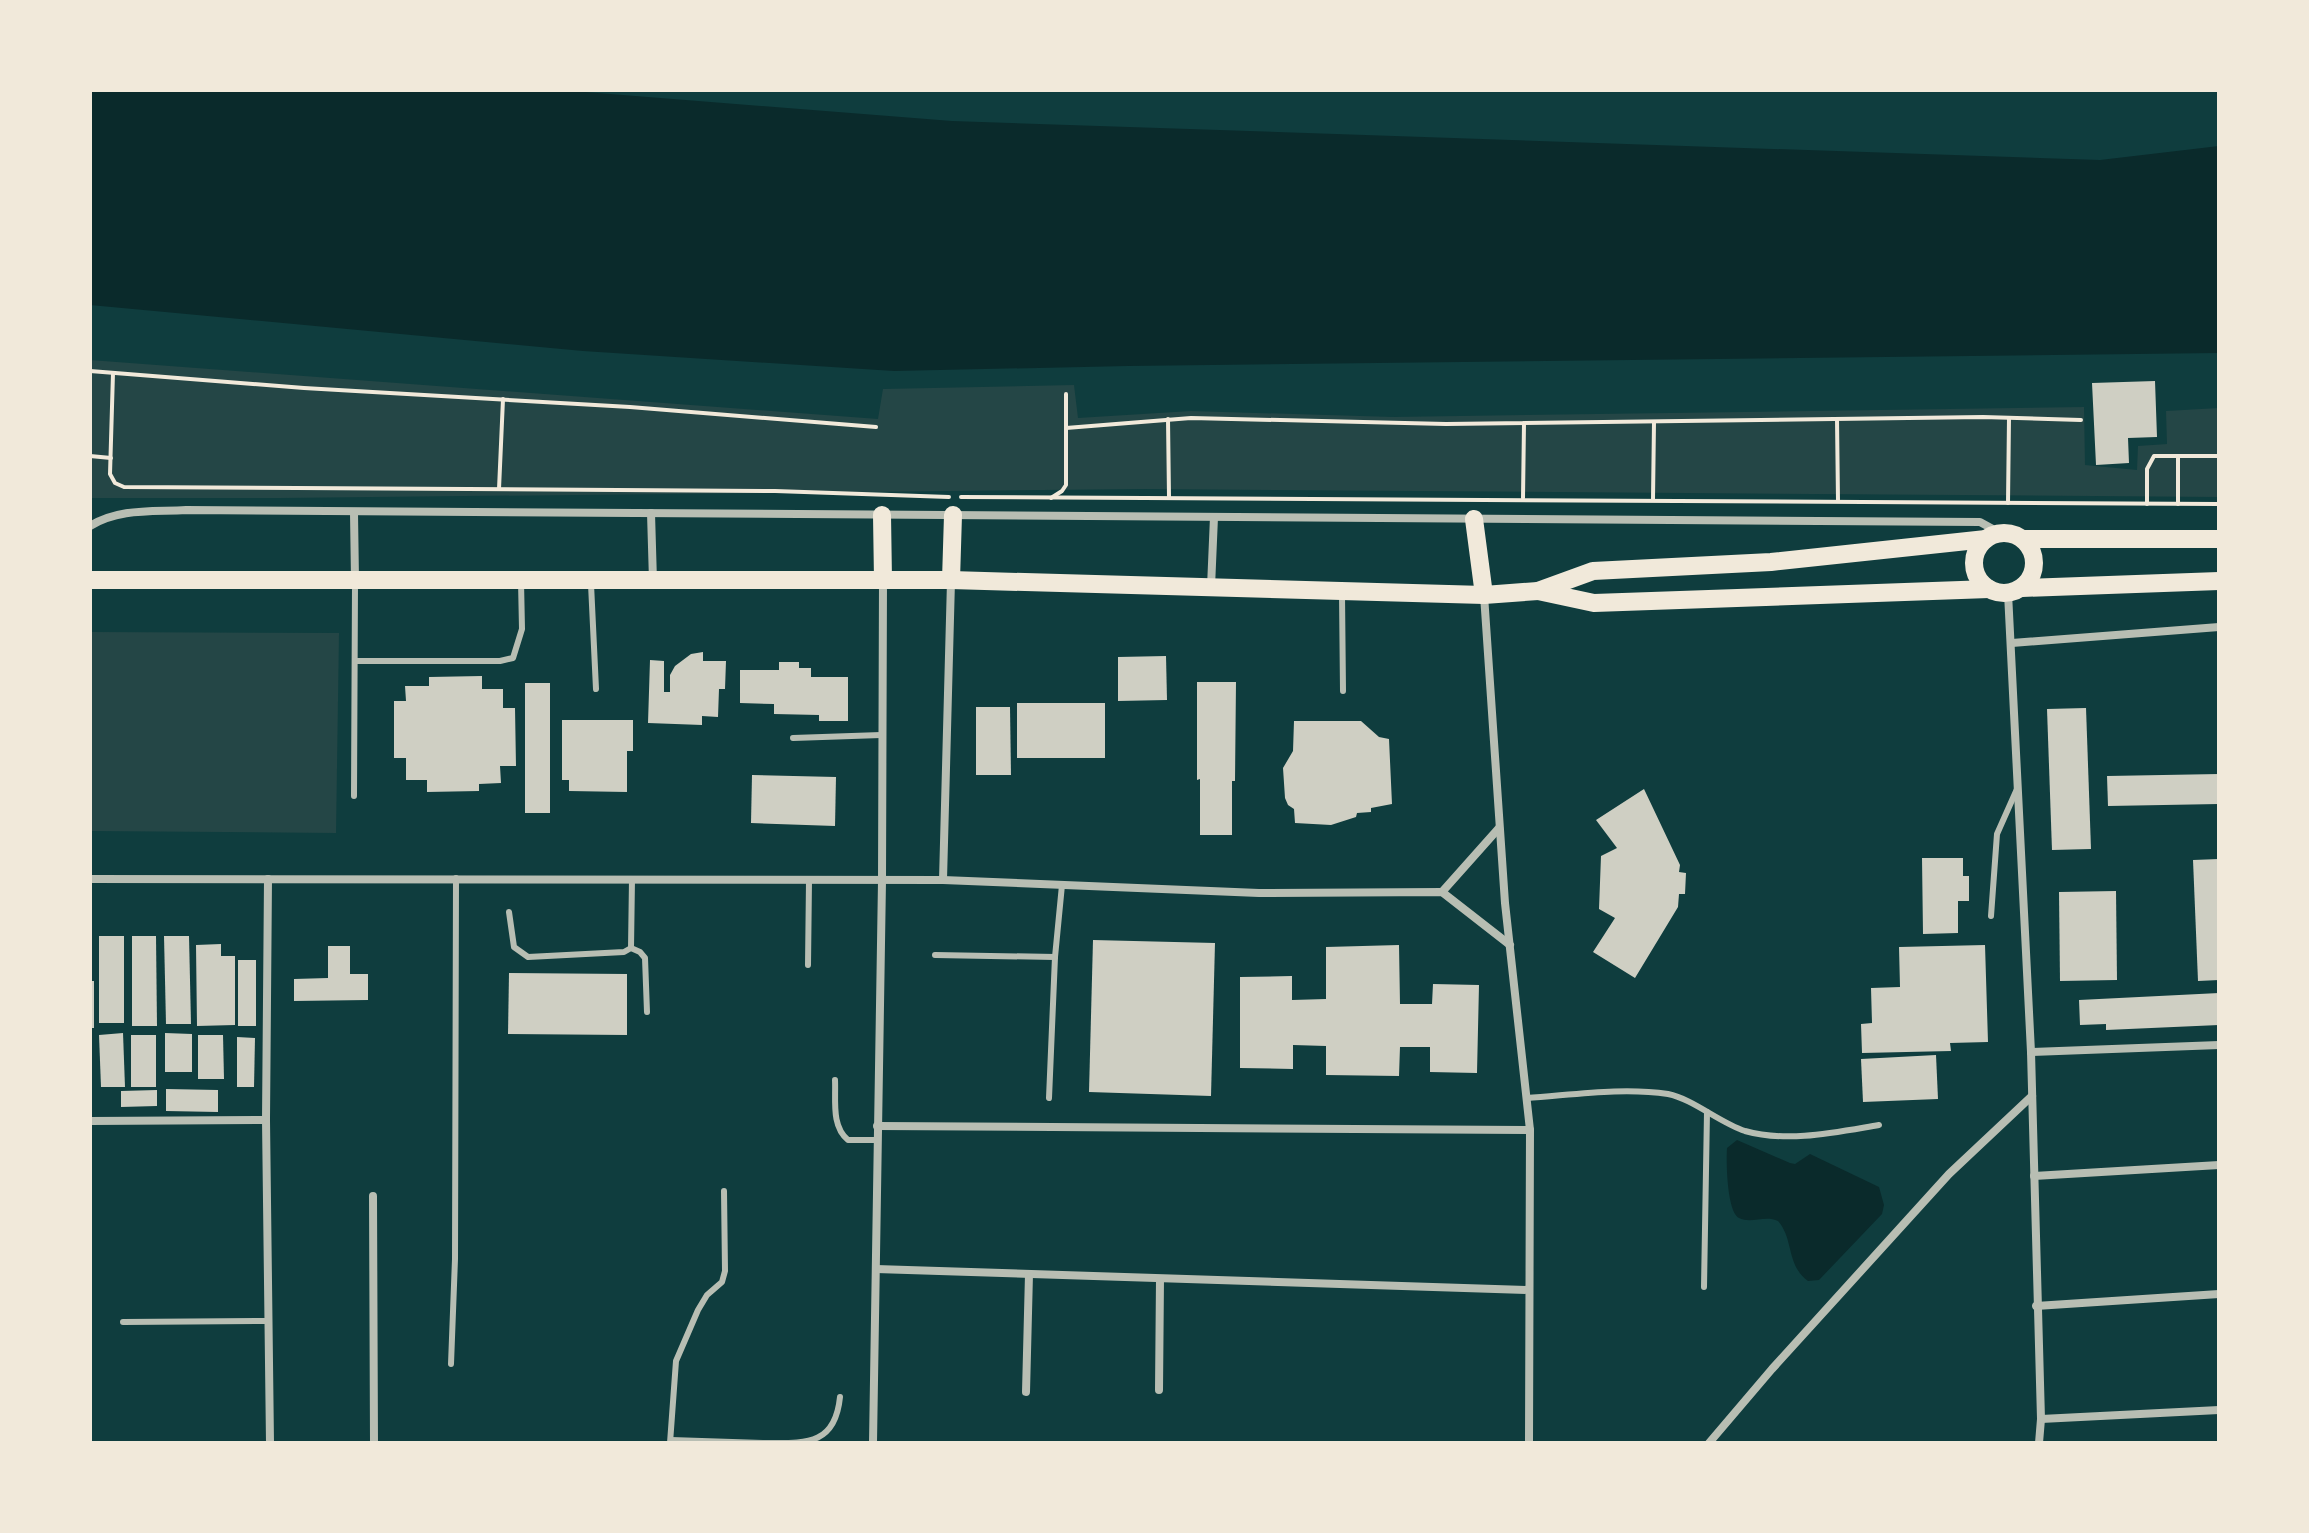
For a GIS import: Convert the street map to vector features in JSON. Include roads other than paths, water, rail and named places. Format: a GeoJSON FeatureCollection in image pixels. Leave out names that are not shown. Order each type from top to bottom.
{"type":"FeatureCollection","features":[{"type":"Feature","properties":{"kind":"main road"},"geometry":{"type":"LineString","coordinates":[[882,515],[883,580]]}},
{"type":"Feature","properties":{"kind":"main road"},"geometry":{"type":"LineString","coordinates":[[951,580],[953,515]]}},
{"type":"Feature","properties":{"kind":"main road"},"geometry":{"type":"LineString","coordinates":[[1474,519],[1484,595]]}},
{"type":"Feature","properties":{"kind":"main road"},"geometry":{"type":"LineString","coordinates":[[90,580],[951,580],[1484,595],[1538,591],[1593,571],[1771,562],[1993,536],[2016,535],[2023,539],[2219,539]]}},
{"type":"Feature","properties":{"kind":"main road"},"geometry":{"type":"LineString","coordinates":[[1993,536],[1978,548],[1974,559],[1975,571],[1980,582],[2006,590],[2030,580],[2034,558],[2023,539]]}},
{"type":"Feature","properties":{"kind":"main road"},"geometry":{"type":"LineString","coordinates":[[1538,591],[1594,603],[2219,581]]}},
{"type":"Feature","properties":{"kind":"street"},"geometry":{"type":"LineString","coordinates":[[90,526],[104,517],[120,513],[186,510],[1980,522],[1993,536]]}},
{"type":"Feature","properties":{"kind":"street"},"geometry":{"type":"LineString","coordinates":[[354,513],[355,581]]}},
{"type":"Feature","properties":{"kind":"street"},"geometry":{"type":"LineString","coordinates":[[651,513],[653,581]]}},
{"type":"Feature","properties":{"kind":"street"},"geometry":{"type":"LineString","coordinates":[[1211,587],[1214,517]]}},
{"type":"Feature","properties":{"kind":"street"},"geometry":{"type":"LineString","coordinates":[[873,1443],[882,881],[883,580]]}},
{"type":"Feature","properties":{"kind":"street"},"geometry":{"type":"LineString","coordinates":[[943,880],[951,580]]}},
{"type":"Feature","properties":{"kind":"street"},"geometry":{"type":"LineString","coordinates":[[2006,590],[2012,643],[2031,1052],[2041,1419],[2039,1443]]}},
{"type":"Feature","properties":{"kind":"street"},"geometry":{"type":"LineString","coordinates":[[1484,595],[1499,828],[1530,1130],[1529,1443]]}},
{"type":"Feature","properties":{"kind":"street"},"geometry":{"type":"LineString","coordinates":[[2012,643],[2219,627]]}},
{"type":"Feature","properties":{"kind":"street"},"geometry":{"type":"LineString","coordinates":[[1442,892],[1499,828]]}},
{"type":"Feature","properties":{"kind":"street"},"geometry":{"type":"LineString","coordinates":[[90,879],[943,880],[1259,893],[1442,892],[1510,945]]}},
{"type":"Feature","properties":{"kind":"street"},"geometry":{"type":"LineString","coordinates":[[268,879],[266,1120],[270,1443]]}},
{"type":"Feature","properties":{"kind":"street"},"geometry":{"type":"LineString","coordinates":[[2031,1052],[2219,1045]]}},
{"type":"Feature","properties":{"kind":"street"},"geometry":{"type":"LineString","coordinates":[[1709,1443],[1949,1174],[2032,1096]]}},
{"type":"Feature","properties":{"kind":"street"},"geometry":{"type":"LineString","coordinates":[[90,1121],[266,1120]]}},
{"type":"Feature","properties":{"kind":"street"},"geometry":{"type":"LineString","coordinates":[[877,1126],[1530,1130]]}},
{"type":"Feature","properties":{"kind":"street"},"geometry":{"type":"LineString","coordinates":[[2034,1176],[2219,1165]]}},
{"type":"Feature","properties":{"kind":"street"},"geometry":{"type":"LineString","coordinates":[[373,1196],[374,1443]]}},
{"type":"Feature","properties":{"kind":"street"},"geometry":{"type":"LineString","coordinates":[[876,1269],[1529,1290]]}},
{"type":"Feature","properties":{"kind":"street"},"geometry":{"type":"LineString","coordinates":[[1026,1392],[1029,1274]]}},
{"type":"Feature","properties":{"kind":"street"},"geometry":{"type":"LineString","coordinates":[[1159,1390],[1160,1279]]}},
{"type":"Feature","properties":{"kind":"street"},"geometry":{"type":"LineString","coordinates":[[2036,1306],[2219,1294]]}},
{"type":"Feature","properties":{"kind":"street"},"geometry":{"type":"LineString","coordinates":[[2041,1419],[2219,1410]]}},
{"type":"Feature","properties":{"kind":"lane"},"geometry":{"type":"LineString","coordinates":[[591,580],[596,689]]}},
{"type":"Feature","properties":{"kind":"lane"},"geometry":{"type":"LineString","coordinates":[[354,796],[355,581]]}},
{"type":"Feature","properties":{"kind":"lane"},"geometry":{"type":"LineString","coordinates":[[355,661],[500,661],[513,658],[522,629],[521,581]]}},
{"type":"Feature","properties":{"kind":"lane"},"geometry":{"type":"LineString","coordinates":[[1342,591],[1343,691]]}},
{"type":"Feature","properties":{"kind":"lane"},"geometry":{"type":"LineString","coordinates":[[793,738],[881,735]]}},
{"type":"Feature","properties":{"kind":"lane"},"geometry":{"type":"LineString","coordinates":[[1991,916],[1997,834],[2018,786]]}},
{"type":"Feature","properties":{"kind":"lane"},"geometry":{"type":"LineString","coordinates":[[451,1364],[455,1259],[456,878]]}},
{"type":"Feature","properties":{"kind":"lane"},"geometry":{"type":"LineString","coordinates":[[631,948],[632,879]]}},
{"type":"Feature","properties":{"kind":"lane"},"geometry":{"type":"LineString","coordinates":[[808,965],[809,881]]}},
{"type":"Feature","properties":{"kind":"lane"},"geometry":{"type":"LineString","coordinates":[[1049,1098],[1055,957],[1062,885]]}},
{"type":"Feature","properties":{"kind":"lane"},"geometry":{"type":"LineString","coordinates":[[509,912],[514,947],[528,957],[616,954],[631,948],[640,952],[645,958],[647,1012]]}},
{"type":"Feature","properties":{"kind":"lane"},"geometry":{"type":"LineString","coordinates":[[935,955],[1055,957]]}},
{"type":"Feature","properties":{"kind":"lane"},"geometry":{"type":"LineString","coordinates":[[835,1080],[840,1133],[848,1140],[877,1140]]}},
{"type":"Feature","properties":{"kind":"lane"},"geometry":{"type":"LineString","coordinates":[[1527,1098],[1608,1092],[1670,1094],[1746,1131],[1785,1136],[1834,1133],[1879,1125]]}},
{"type":"Feature","properties":{"kind":"lane"},"geometry":{"type":"LineString","coordinates":[[1704,1287],[1707,1112]]}},
{"type":"Feature","properties":{"kind":"lane"},"geometry":{"type":"LineString","coordinates":[[724,1191],[725,1271],[722,1282],[707,1295],[698,1310],[676,1361],[670,1442],[806,1442],[820,1437],[832,1427],[838,1415],[840,1397]]}},
{"type":"Feature","properties":{"kind":"lane"},"geometry":{"type":"LineString","coordinates":[[123,1322],[268,1321]]}}]}
